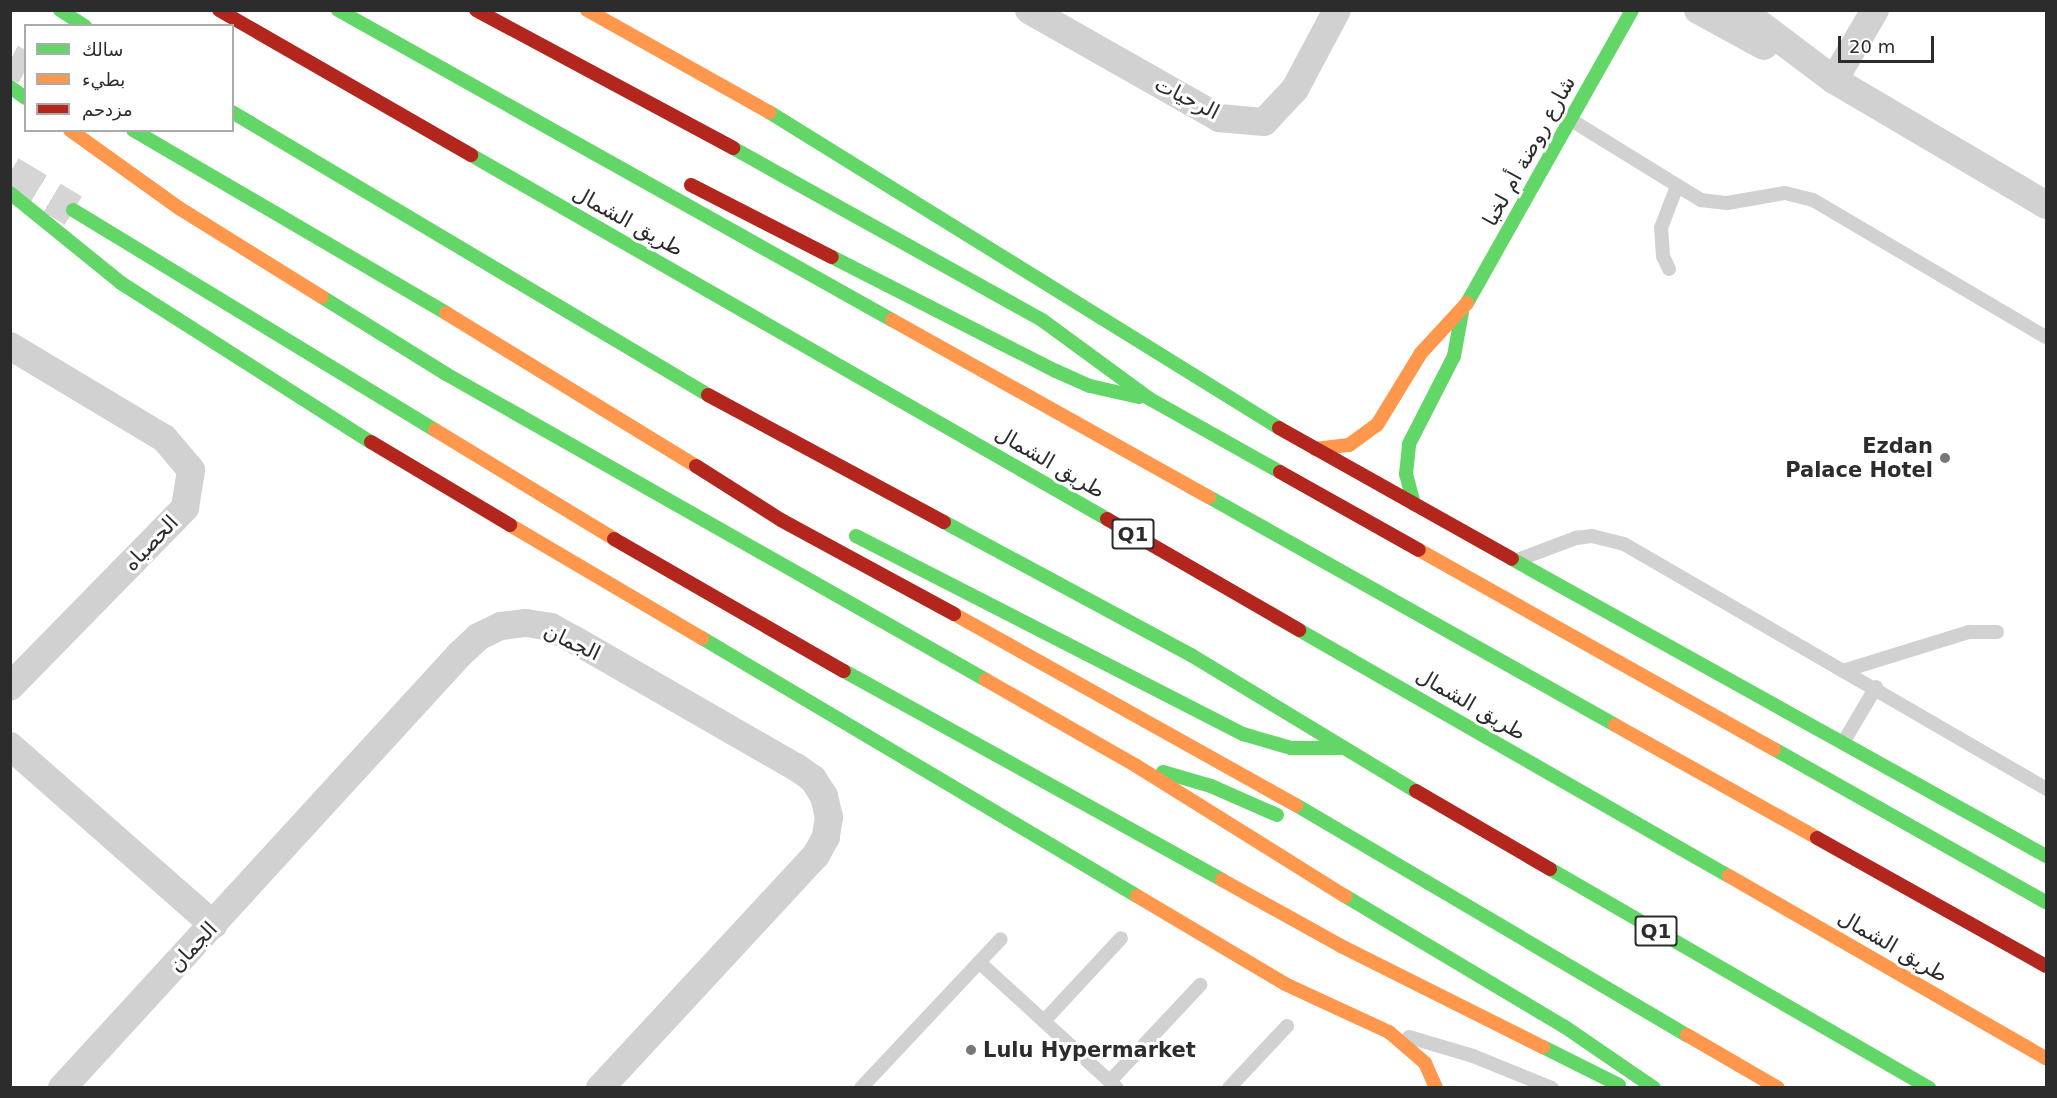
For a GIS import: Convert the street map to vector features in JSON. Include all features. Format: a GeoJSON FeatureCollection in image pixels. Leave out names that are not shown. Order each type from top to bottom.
{"type":"FeatureCollection","features":[{"type":"Feature","properties":{"kind":"main road"},"geometry":{"type":"LineString","coordinates":[[60,10],[82,24]]}},
{"type":"Feature","properties":{"kind":"main road","name":"طريق الشمال"},"geometry":{"type":"LineString","coordinates":[[219,10],[2046,1058]]}},
{"type":"Feature","properties":{"kind":"main road"},"geometry":{"type":"LineString","coordinates":[[338,10],[2046,966]]}},
{"type":"Feature","properties":{"kind":"main road"},"geometry":{"type":"LineString","coordinates":[[476,10],[985,286],[1042,320],[1149,399],[2046,902]]}},
{"type":"Feature","properties":{"kind":"main road"},"geometry":{"type":"LineString","coordinates":[[587,10],[764,109],[1160,357],[1315,449],[2046,856]]}},
{"type":"Feature","properties":{"kind":"main road","name":"شارع روضة أم لخبا"},"geometry":{"type":"LineString","coordinates":[[1315,449],[1349,444],[1377,425],[1425,347],[1462,312],[1632,10]]}},
{"type":"Feature","properties":{"kind":"main road"},"geometry":{"type":"LineString","coordinates":[[10,87],[24,97]]}},
{"type":"Feature","properties":{"kind":"main road","name":"Q1"},"geometry":{"type":"LineString","coordinates":[[234,113],[692,386],[1191,655],[1341,748],[1929,1088]]}},
{"type":"Feature","properties":{"kind":"main road"},"geometry":{"type":"LineString","coordinates":[[73,132],[179,208],[446,374],[1135,765],[1239,833],[1564,1027],[1654,1088]]}},
{"type":"Feature","properties":{"kind":"main road"},"geometry":{"type":"LineString","coordinates":[[136,132],[567,384],[702,466],[781,520],[1215,757],[1778,1088]]}},
{"type":"Feature","properties":{"kind":"main road"},"geometry":{"type":"LineString","coordinates":[[621,170],[673,179],[1056,371],[1090,386],[1149,399]]}},
{"type":"Feature","properties":{"kind":"main road"},"geometry":{"type":"LineString","coordinates":[[10,193],[121,283],[330,418],[1285,984],[1389,1032],[1425,1063],[1436,1088]]}},
{"type":"Feature","properties":{"kind":"main road"},"geometry":{"type":"LineString","coordinates":[[73,210],[712,598],[1341,946],[1624,1088]]}},
{"type":"Feature","properties":{"kind":"main road","name":"شارع روضة أم لخبا"},"geometry":{"type":"LineString","coordinates":[[1414,504],[1406,474],[1409,444],[1454,356],[1462,312]]}},
{"type":"Feature","properties":{"kind":"main road"},"geometry":{"type":"LineString","coordinates":[[702,466],[744,479]]}},
{"type":"Feature","properties":{"kind":"main road"},"geometry":{"type":"LineString","coordinates":[[843,530],[1243,734],[1291,748],[1341,748]]}},
{"type":"Feature","properties":{"kind":"main road"},"geometry":{"type":"LineString","coordinates":[[1135,765],[1211,786],[1402,867]]}},
{"type":"Feature","properties":{"kind":"street","name":"الرحيات"},"geometry":{"type":"LineString","coordinates":[[1029,10],[1219,118],[1264,122],[1295,89],[1337,10]]}},
{"type":"Feature","properties":{"kind":"street"},"geometry":{"type":"LineString","coordinates":[[1698,10],[1768,48],[1823,73],[2046,205]]}},
{"type":"Feature","properties":{"kind":"street"},"geometry":{"type":"LineString","coordinates":[[1741,10],[1823,73]]}},
{"type":"Feature","properties":{"kind":"street"},"geometry":{"type":"LineString","coordinates":[[1823,73],[1875,10]]}},
{"type":"Feature","properties":{"kind":"street","name":"الحصباه"},"geometry":{"type":"LineString","coordinates":[[10,346],[164,438],[191,470],[185,508],[10,687]]}},
{"type":"Feature","properties":{"kind":"street","name":"الجمان"},"geometry":{"type":"LineString","coordinates":[[62,1088],[478,637],[501,626],[526,623],[551,627],[796,767],[813,779],[824,796],[829,817],[826,837],[816,855],[600,1088]]}},
{"type":"Feature","properties":{"kind":"street"},"geometry":{"type":"LineString","coordinates":[[10,746],[214,925]]}},
{"type":"Feature","properties":{"kind":"lane"},"geometry":{"type":"LineString","coordinates":[[1570,119],[1677,186],[1715,203],[1777,194],[1814,200],[2046,337]]}},
{"type":"Feature","properties":{"kind":"lane"},"geometry":{"type":"LineString","coordinates":[[1669,269],[1663,256],[1661,228],[1677,186]]}},
{"type":"Feature","properties":{"kind":"lane"},"geometry":{"type":"LineString","coordinates":[[1518,560],[1576,538],[1609,538],[1876,687],[2046,789]]}},
{"type":"Feature","properties":{"kind":"lane"},"geometry":{"type":"LineString","coordinates":[[1846,670],[1969,632],[1997,632]]}},
{"type":"Feature","properties":{"kind":"lane"},"geometry":{"type":"LineString","coordinates":[[1843,743],[1876,687]]}},
{"type":"Feature","properties":{"kind":"lane"},"geometry":{"type":"LineString","coordinates":[[1044,1021],[1121,938]]}},
{"type":"Feature","properties":{"kind":"lane"},"geometry":{"type":"LineString","coordinates":[[861,1088],[1001,939]]}},
{"type":"Feature","properties":{"kind":"lane"},"geometry":{"type":"LineString","coordinates":[[980,962],[1114,1084],[1200,985]]}},
{"type":"Feature","properties":{"kind":"lane"},"geometry":{"type":"LineString","coordinates":[[1229,1088],[1287,1026]]}},
{"type":"Feature","properties":{"kind":"lane"},"geometry":{"type":"LineString","coordinates":[[1389,1032],[1473,1056],[1552,1088]]}},
{"type":"Feature","properties":{"kind":"tunnel"},"geometry":{"type":"LineString","coordinates":[[10,60],[24,67]]}},
{"type":"Feature","properties":{"kind":"tunnel"},"geometry":{"type":"LineString","coordinates":[[10,172],[73,210]]}},
{"type":"Feature","properties":{"kind":"traffic: fast"},"geometry":{"type":"LineString","coordinates":[[60,10],[82,24]]}},
{"type":"Feature","properties":{"kind":"traffic: fast"},"geometry":{"type":"LineString","coordinates":[[338,10],[892,320]]}},
{"type":"Feature","properties":{"kind":"traffic: fast"},"geometry":{"type":"LineString","coordinates":[[1467,303],[1632,10]]}},
{"type":"Feature","properties":{"kind":"traffic: fast"},"geometry":{"type":"LineString","coordinates":[[10,87],[24,97]]}},
{"type":"Feature","properties":{"kind":"traffic: fast"},"geometry":{"type":"LineString","coordinates":[[769,112],[1279,428]]}},
{"type":"Feature","properties":{"kind":"traffic: fast"},"geometry":{"type":"LineString","coordinates":[[234,113],[708,395]]}},
{"type":"Feature","properties":{"kind":"traffic: fast"},"geometry":{"type":"LineString","coordinates":[[136,132],[446,313]]}},
{"type":"Feature","properties":{"kind":"traffic: fast"},"geometry":{"type":"LineString","coordinates":[[733,148],[1042,320],[1150,399],[1280,472]]}},
{"type":"Feature","properties":{"kind":"traffic: fast"},"geometry":{"type":"LineString","coordinates":[[471,155],[1107,519]]}},
{"type":"Feature","properties":{"kind":"traffic: fast"},"geometry":{"type":"LineString","coordinates":[[10,193],[121,283],[371,442]]}},
{"type":"Feature","properties":{"kind":"traffic: fast"},"geometry":{"type":"LineString","coordinates":[[73,210],[435,430]]}},
{"type":"Feature","properties":{"kind":"traffic: fast"},"geometry":{"type":"LineString","coordinates":[[832,257],[1056,371],[1090,386],[1139,397]]}},
{"type":"Feature","properties":{"kind":"traffic: fast"},"geometry":{"type":"LineString","coordinates":[[322,297],[446,374],[986,680]]}},
{"type":"Feature","properties":{"kind":"traffic: fast"},"geometry":{"type":"LineString","coordinates":[[1414,504],[1406,474],[1409,444],[1454,356],[1462,312]]}},
{"type":"Feature","properties":{"kind":"traffic: fast"},"geometry":{"type":"LineString","coordinates":[[1209,497],[1615,725]]}},
{"type":"Feature","properties":{"kind":"traffic: fast"},"geometry":{"type":"LineString","coordinates":[[944,522],[1191,655],[1416,791]]}},
{"type":"Feature","properties":{"kind":"traffic: fast"},"geometry":{"type":"LineString","coordinates":[[856,536],[1243,734],[1291,748],[1341,748]]}},
{"type":"Feature","properties":{"kind":"traffic: fast"},"geometry":{"type":"LineString","coordinates":[[1512,559],[2046,856]]}},
{"type":"Feature","properties":{"kind":"traffic: fast"},"geometry":{"type":"LineString","coordinates":[[1299,630],[1729,876]]}},
{"type":"Feature","properties":{"kind":"traffic: fast"},"geometry":{"type":"LineString","coordinates":[[702,638],[1137,896]]}},
{"type":"Feature","properties":{"kind":"traffic: fast"},"geometry":{"type":"LineString","coordinates":[[844,671],[1222,880]]}},
{"type":"Feature","properties":{"kind":"traffic: fast"},"geometry":{"type":"LineString","coordinates":[[1774,749],[2046,902]]}},
{"type":"Feature","properties":{"kind":"traffic: fast"},"geometry":{"type":"LineString","coordinates":[[1163,772],[1211,786],[1277,815]]}},
{"type":"Feature","properties":{"kind":"traffic: fast"},"geometry":{"type":"LineString","coordinates":[[1296,805],[1687,1035]]}},
{"type":"Feature","properties":{"kind":"traffic: fast"},"geometry":{"type":"LineString","coordinates":[[1550,869],[1929,1088]]}},
{"type":"Feature","properties":{"kind":"traffic: fast"},"geometry":{"type":"LineString","coordinates":[[1345,896],[1565,1027],[1654,1088]]}},
{"type":"Feature","properties":{"kind":"traffic: fast"},"geometry":{"type":"LineString","coordinates":[[1543,1047],[1619,1085]]}},
{"type":"Feature","properties":{"kind":"traffic: slow"},"geometry":{"type":"LineString","coordinates":[[587,10],[769,112]]}},
{"type":"Feature","properties":{"kind":"traffic: slow"},"geometry":{"type":"LineString","coordinates":[[73,132],[179,208],[322,297]]}},
{"type":"Feature","properties":{"kind":"traffic: slow"},"geometry":{"type":"LineString","coordinates":[[1315,449],[1349,445],[1377,425],[1421,353],[1467,303]]}},
{"type":"Feature","properties":{"kind":"traffic: slow"},"geometry":{"type":"LineString","coordinates":[[446,313],[696,466]]}},
{"type":"Feature","properties":{"kind":"traffic: slow"},"geometry":{"type":"LineString","coordinates":[[892,320],[1209,497]]}},
{"type":"Feature","properties":{"kind":"traffic: slow"},"geometry":{"type":"LineString","coordinates":[[435,430],[614,539]]}},
{"type":"Feature","properties":{"kind":"traffic: slow"},"geometry":{"type":"LineString","coordinates":[[510,525],[702,638]]}},
{"type":"Feature","properties":{"kind":"traffic: slow"},"geometry":{"type":"LineString","coordinates":[[1419,550],[1774,749]]}},
{"type":"Feature","properties":{"kind":"traffic: slow"},"geometry":{"type":"LineString","coordinates":[[954,614],[1296,805]]}},
{"type":"Feature","properties":{"kind":"traffic: slow"},"geometry":{"type":"LineString","coordinates":[[986,680],[1135,765],[1345,896]]}},
{"type":"Feature","properties":{"kind":"traffic: slow"},"geometry":{"type":"LineString","coordinates":[[1615,725],[1817,838]]}},
{"type":"Feature","properties":{"kind":"traffic: slow"},"geometry":{"type":"LineString","coordinates":[[1729,876],[2046,1058]]}},
{"type":"Feature","properties":{"kind":"traffic: slow"},"geometry":{"type":"LineString","coordinates":[[1222,880],[1341,946],[1543,1047]]}},
{"type":"Feature","properties":{"kind":"traffic: slow"},"geometry":{"type":"LineString","coordinates":[[1137,896],[1285,984],[1389,1032],[1425,1063],[1436,1088]]}},
{"type":"Feature","properties":{"kind":"traffic: slow"},"geometry":{"type":"LineString","coordinates":[[1687,1035],[1778,1088]]}},
{"type":"Feature","properties":{"kind":"traffic: jam"},"geometry":{"type":"LineString","coordinates":[[219,10],[471,155]]}},
{"type":"Feature","properties":{"kind":"traffic: jam"},"geometry":{"type":"LineString","coordinates":[[476,10],[733,148]]}},
{"type":"Feature","properties":{"kind":"traffic: jam"},"geometry":{"type":"LineString","coordinates":[[691,185],[832,257]]}},
{"type":"Feature","properties":{"kind":"traffic: jam"},"geometry":{"type":"LineString","coordinates":[[708,395],[944,522]]}},
{"type":"Feature","properties":{"kind":"traffic: jam"},"geometry":{"type":"LineString","coordinates":[[1279,428],[1512,559]]}},
{"type":"Feature","properties":{"kind":"traffic: jam"},"geometry":{"type":"LineString","coordinates":[[371,442],[510,525]]}},
{"type":"Feature","properties":{"kind":"traffic: jam"},"geometry":{"type":"LineString","coordinates":[[696,466],[781,520],[954,614]]}},
{"type":"Feature","properties":{"kind":"traffic: jam"},"geometry":{"type":"LineString","coordinates":[[1280,472],[1419,550]]}},
{"type":"Feature","properties":{"kind":"traffic: jam"},"geometry":{"type":"LineString","coordinates":[[1107,519],[1299,630]]}},
{"type":"Feature","properties":{"kind":"traffic: jam"},"geometry":{"type":"LineString","coordinates":[[614,539],[844,671]]}},
{"type":"Feature","properties":{"kind":"traffic: jam"},"geometry":{"type":"LineString","coordinates":[[1416,791],[1550,869]]}},
{"type":"Feature","properties":{"kind":"traffic: jam"},"geometry":{"type":"LineString","coordinates":[[1817,838],[2046,966]]}},
{"type":"Feature","properties":{"kind":"place","name":"Ezdan Palace Hotel"},"geometry":{"type":"Point","coordinates":[1945,458]}},
{"type":"Feature","properties":{"kind":"place","name":"Lulu Hypermarket"},"geometry":{"type":"Point","coordinates":[971,1050]}}]}
